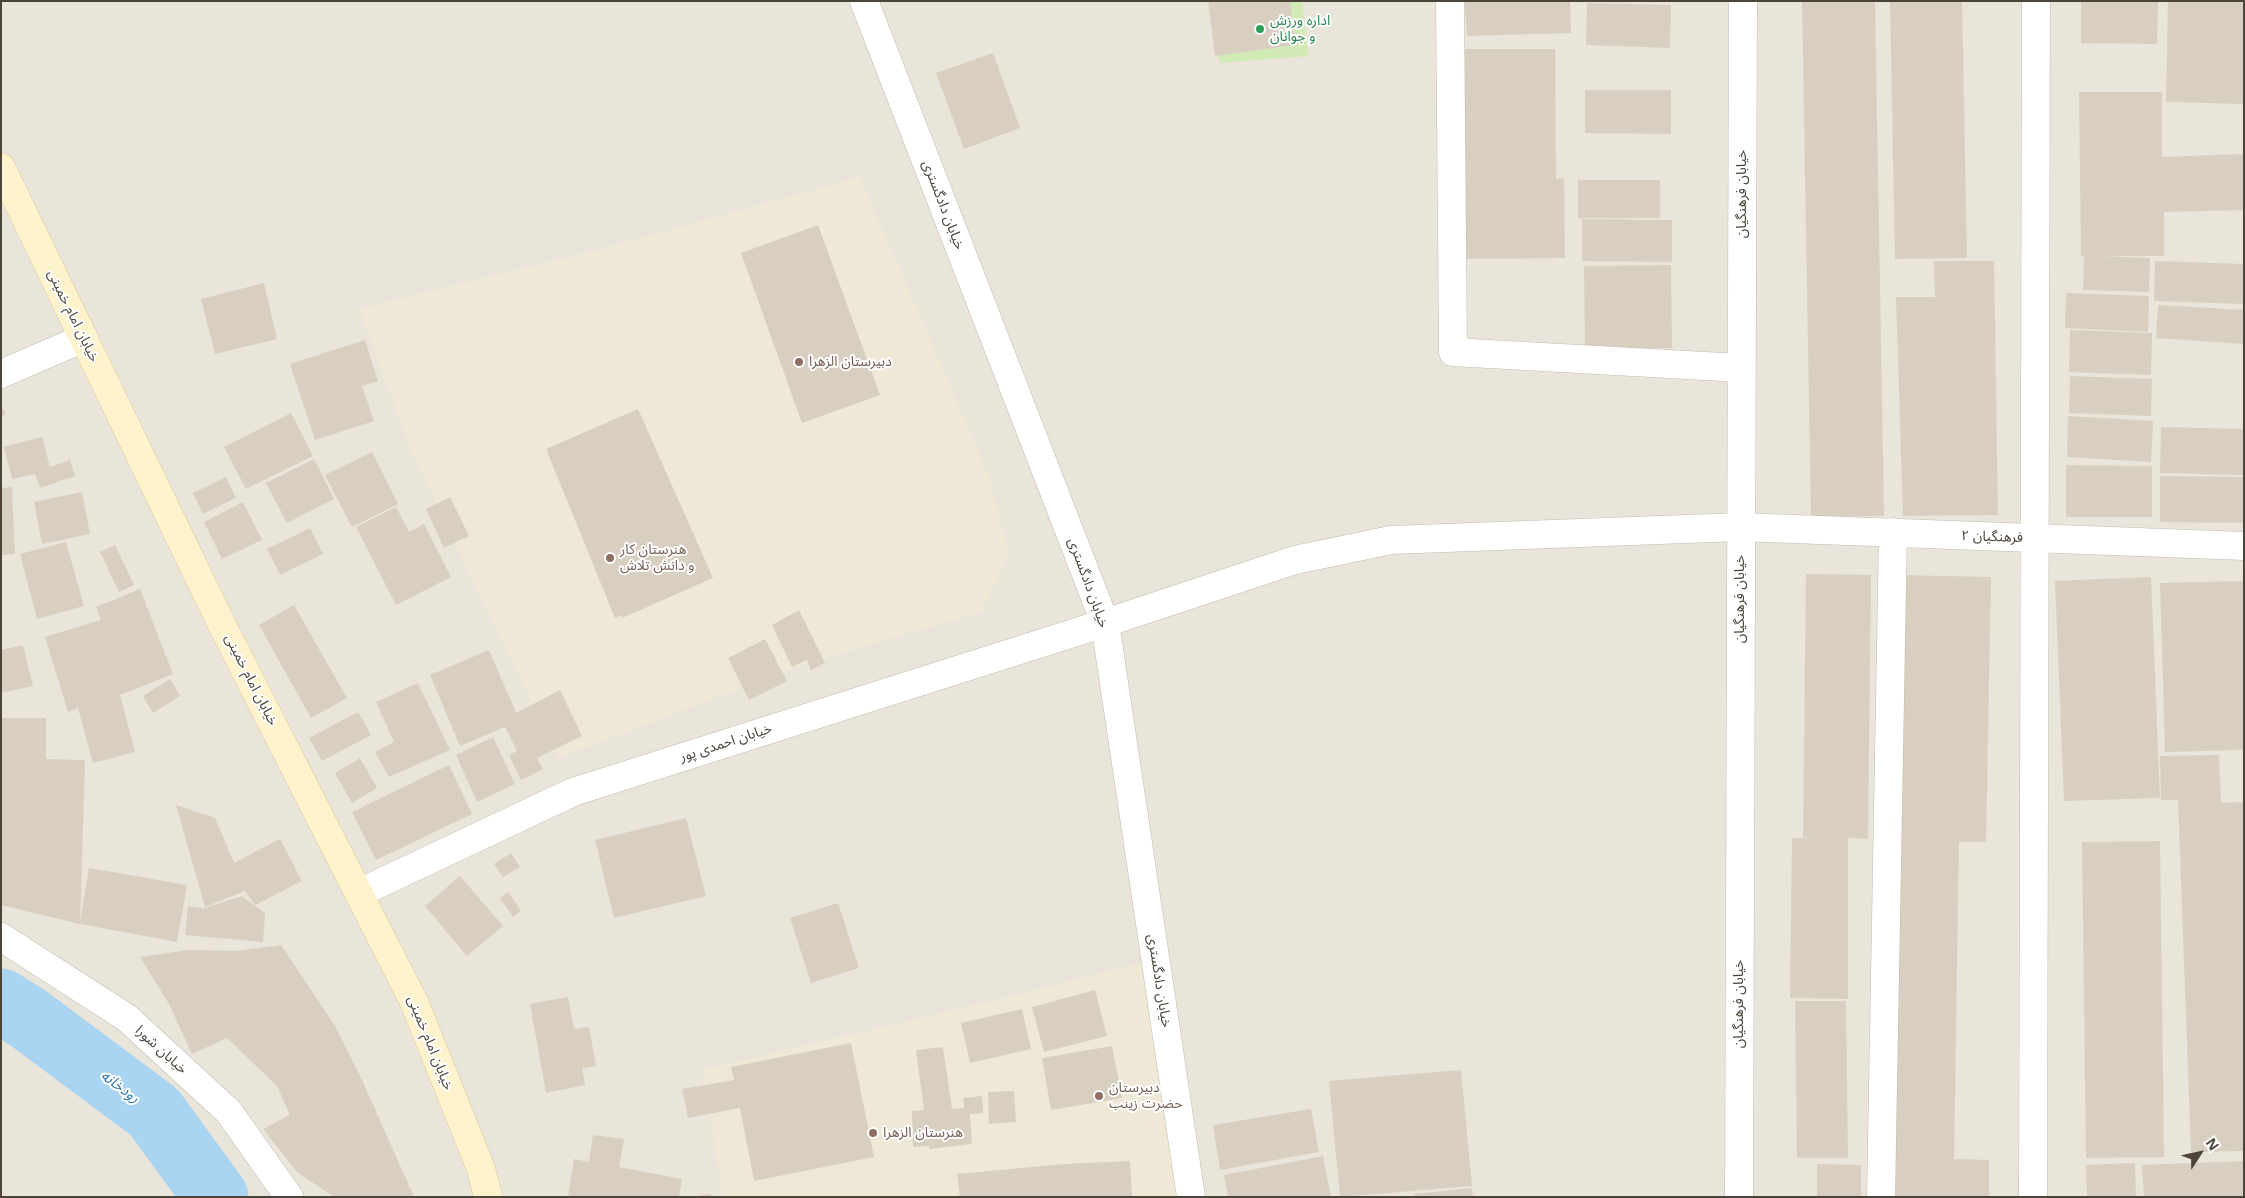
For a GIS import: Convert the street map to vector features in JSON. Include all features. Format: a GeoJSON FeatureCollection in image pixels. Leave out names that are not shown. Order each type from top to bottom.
{"type":"FeatureCollection","features":[{"type":"Feature","properties":{"kind":"main road","name":"خیابان امام خمینی"},"geometry":{"type":"LineString","coordinates":[[1,167],[222,625],[414,1002],[481,1169],[488,1197]]}},
{"type":"Feature","properties":{"kind":"street","name":"خیابان دادگستری"},"geometry":{"type":"LineString","coordinates":[[864,1],[1105,623],[1191,1197]]}},
{"type":"Feature","properties":{"kind":"street"},"geometry":{"type":"LineString","coordinates":[[1450,1],[1453,352],[1741,368]]}},
{"type":"Feature","properties":{"kind":"street","name":"خیابان فرهنگیان"},"geometry":{"type":"LineString","coordinates":[[1739,1197],[1743,1]]}},
{"type":"Feature","properties":{"kind":"street"},"geometry":{"type":"LineString","coordinates":[[2033,1197],[2036,1]]}},
{"type":"Feature","properties":{"kind":"street"},"geometry":{"type":"LineString","coordinates":[[1,374],[84,338]]}},
{"type":"Feature","properties":{"kind":"street","name":"خیابان احمدی پور"},"geometry":{"type":"LineString","coordinates":[[359,893],[573,792],[1105,623],[1295,560],[1391,540],[1740,527]]}},
{"type":"Feature","properties":{"kind":"street","name":"فرهنگیان ۲"},"geometry":{"type":"LineString","coordinates":[[1740,527],[2244,546]]}},
{"type":"Feature","properties":{"kind":"street"},"geometry":{"type":"LineString","coordinates":[[1881,1197],[1893,532]]}},
{"type":"Feature","properties":{"kind":"street","name":"خیابان شورا"},"geometry":{"type":"LineString","coordinates":[[1,937],[127,1018],[229,1112],[289,1197]]}},
{"type":"Feature","properties":{"kind":"shaded area"},"geometry":{"type":"Polygon","coordinates":[[[1,1],[2244,1],[2244,1197],[1,1197],[1,1]]]}},
{"type":"Feature","properties":{"kind":"shaded area"},"geometry":{"type":"Polygon","coordinates":[[[860,177],[989,476],[1009,554],[982,612],[810,662],[558,758],[412,454],[359,309],[601,249],[860,177]]]}},
{"type":"Feature","properties":{"kind":"shaded area","name":"هنرستان الزهرا"},"geometry":{"type":"Polygon","coordinates":[[[1155,959],[1181,1197],[723,1197],[702,1070],[1013,996],[1155,959]]]}},
{"type":"Feature","properties":{"kind":"green space","name":"اداره ورزش و جوانان"},"geometry":{"type":"Polygon","coordinates":[[[1210,1],[1302,1],[1308,56],[1220,63],[1210,1]]]}},
{"type":"Feature","properties":{"kind":"building","name":"اداره ورزش و جوانان"},"geometry":{"type":"Polygon","coordinates":[[[1208,1],[1290,1],[1296,45],[1215,56],[1208,1]]]}},
{"type":"Feature","properties":{"kind":"building"},"geometry":{"type":"Polygon","coordinates":[[[1465,1],[1570,1],[1571,33],[1467,36],[1465,1]]]}},
{"type":"Feature","properties":{"kind":"building"},"geometry":{"type":"Polygon","coordinates":[[[1802,1],[1875,1],[1884,516],[1811,517],[1802,1]]]}},
{"type":"Feature","properties":{"kind":"building"},"geometry":{"type":"Polygon","coordinates":[[[1890,1],[1962,1],[1967,258],[1895,259],[1890,1]]]}},
{"type":"Feature","properties":{"kind":"building"},"geometry":{"type":"Polygon","coordinates":[[[2081,1],[2158,1],[2157,44],[2081,43],[2081,1]]]}},
{"type":"Feature","properties":{"kind":"building"},"geometry":{"type":"Polygon","coordinates":[[[2168,1],[2244,1],[2244,104],[2166,102],[2168,1]]]}},
{"type":"Feature","properties":{"kind":"building"},"geometry":{"type":"Polygon","coordinates":[[[1587,3],[1671,5],[1670,48],[1586,45],[1587,3]]]}},
{"type":"Feature","properties":{"kind":"building"},"geometry":{"type":"Polygon","coordinates":[[[1462,49],[1555,49],[1556,179],[1564,178],[1565,258],[1464,259],[1462,49]]]}},
{"type":"Feature","properties":{"kind":"building"},"geometry":{"type":"Polygon","coordinates":[[[993,53],[1020,128],[964,149],[936,73],[993,53]]]}},
{"type":"Feature","properties":{"kind":"building"},"geometry":{"type":"Polygon","coordinates":[[[1585,90],[1671,90],[1671,134],[1585,133],[1585,90]]]}},
{"type":"Feature","properties":{"kind":"building"},"geometry":{"type":"Polygon","coordinates":[[[2079,92],[2162,92],[2162,157],[2244,154],[2244,210],[2164,212],[2164,256],[2101,256],[2150,258],[2149,292],[2083,290],[2084,256],[2081,256],[2079,92]]]}},
{"type":"Feature","properties":{"kind":"building"},"geometry":{"type":"Polygon","coordinates":[[[1578,180],[1660,180],[1660,218],[1578,218],[1578,180]]]}},
{"type":"Feature","properties":{"kind":"building"},"geometry":{"type":"Polygon","coordinates":[[[1582,219],[1672,220],[1672,262],[1582,261],[1582,219]]]}},
{"type":"Feature","properties":{"kind":"building"},"geometry":{"type":"Polygon","coordinates":[[[818,225],[880,395],[802,423],[741,253],[818,225]]]}},
{"type":"Feature","properties":{"kind":"building"},"geometry":{"type":"Polygon","coordinates":[[[1934,261],[1994,261],[1998,515],[1903,516],[1896,297],[1935,297],[1934,261]]]}},
{"type":"Feature","properties":{"kind":"building"},"geometry":{"type":"Polygon","coordinates":[[[2155,261],[2244,264],[2244,304],[2154,301],[2155,261]]]}},
{"type":"Feature","properties":{"kind":"building"},"geometry":{"type":"Polygon","coordinates":[[[1671,265],[1672,348],[1585,349],[1584,266],[1671,265]]]}},
{"type":"Feature","properties":{"kind":"building"},"geometry":{"type":"Polygon","coordinates":[[[264,283],[277,339],[215,354],[201,299],[264,283]]]}},
{"type":"Feature","properties":{"kind":"building"},"geometry":{"type":"Polygon","coordinates":[[[2066,293],[2149,296],[2148,332],[2065,328],[2066,293]]]}},
{"type":"Feature","properties":{"kind":"building"},"geometry":{"type":"Polygon","coordinates":[[[2158,305],[2244,310],[2244,344],[2156,338],[2158,305]]]}},
{"type":"Feature","properties":{"kind":"building"},"geometry":{"type":"Polygon","coordinates":[[[2070,330],[2152,333],[2151,375],[2069,372],[2070,330]]]}},
{"type":"Feature","properties":{"kind":"building"},"geometry":{"type":"Polygon","coordinates":[[[365,340],[378,381],[362,386],[374,421],[315,440],[290,364],[365,340]]]}},
{"type":"Feature","properties":{"kind":"building"},"geometry":{"type":"Polygon","coordinates":[[[2070,376],[2152,379],[2151,416],[2069,413],[2070,376]]]}},
{"type":"Feature","properties":{"kind":"building"},"geometry":{"type":"Polygon","coordinates":[[[1,406],[6,414],[1,417],[1,406]]]}},
{"type":"Feature","properties":{"kind":"building"},"geometry":{"type":"Polygon","coordinates":[[[638,409],[713,578],[622,618],[621,615],[615,618],[546,449],[638,409]]]}},
{"type":"Feature","properties":{"kind":"building"},"geometry":{"type":"Polygon","coordinates":[[[291,413],[313,456],[246,489],[224,447],[291,413]]]}},
{"type":"Feature","properties":{"kind":"building"},"geometry":{"type":"Polygon","coordinates":[[[2068,416],[2153,421],[2151,462],[2067,457],[2068,416]]]}},
{"type":"Feature","properties":{"kind":"building"},"geometry":{"type":"Polygon","coordinates":[[[2161,427],[2244,429],[2244,475],[2160,473],[2161,427]]]}},
{"type":"Feature","properties":{"kind":"building"},"geometry":{"type":"Polygon","coordinates":[[[42,437],[50,467],[70,460],[75,476],[40,488],[35,474],[12,479],[4,447],[42,437]]]}},
{"type":"Feature","properties":{"kind":"building"},"geometry":{"type":"Polygon","coordinates":[[[372,452],[398,504],[352,527],[325,475],[372,452]]]}},
{"type":"Feature","properties":{"kind":"building"},"geometry":{"type":"Polygon","coordinates":[[[314,459],[334,499],[287,523],[266,483],[314,459]]]}},
{"type":"Feature","properties":{"kind":"building"},"geometry":{"type":"Polygon","coordinates":[[[2066,465],[2152,466],[2152,517],[2066,517],[2066,465]]]}},
{"type":"Feature","properties":{"kind":"building"},"geometry":{"type":"Polygon","coordinates":[[[2160,476],[2244,477],[2244,523],[2160,522],[2160,476]]]}},
{"type":"Feature","properties":{"kind":"building"},"geometry":{"type":"Polygon","coordinates":[[[226,477],[236,498],[203,514],[193,493],[226,477]]]}},
{"type":"Feature","properties":{"kind":"building"},"geometry":{"type":"Polygon","coordinates":[[[12,487],[15,554],[1,555],[1,488],[12,487]]]}},
{"type":"Feature","properties":{"kind":"building"},"geometry":{"type":"Polygon","coordinates":[[[82,492],[90,534],[42,544],[34,502],[82,492]]]}},
{"type":"Feature","properties":{"kind":"building"},"geometry":{"type":"Polygon","coordinates":[[[450,497],[469,536],[444,548],[426,509],[450,497]]]}},
{"type":"Feature","properties":{"kind":"building"},"geometry":{"type":"Polygon","coordinates":[[[243,502],[262,540],[222,559],[204,522],[243,502]]]}},
{"type":"Feature","properties":{"kind":"building"},"geometry":{"type":"Polygon","coordinates":[[[396,507],[409,532],[424,524],[451,577],[396,605],[356,527],[396,507]]]}},
{"type":"Feature","properties":{"kind":"building"},"geometry":{"type":"Polygon","coordinates":[[[310,528],[323,554],[280,575],[267,549],[310,528]]]}},
{"type":"Feature","properties":{"kind":"building"},"geometry":{"type":"Polygon","coordinates":[[[66,542],[84,606],[37,619],[20,554],[66,542]]]}},
{"type":"Feature","properties":{"kind":"building"},"geometry":{"type":"Polygon","coordinates":[[[115,545],[134,585],[119,592],[100,552],[115,545]]]}},
{"type":"Feature","properties":{"kind":"building"},"geometry":{"type":"Polygon","coordinates":[[[1806,574],[1871,575],[1868,839],[1848,838],[1848,999],[1790,998],[1792,838],[1817,839],[1803,838],[1806,574]]]}},
{"type":"Feature","properties":{"kind":"building"},"geometry":{"type":"Polygon","coordinates":[[[1898,575],[1991,577],[1986,842],[1959,842],[1954,1159],[1989,1160],[1989,1197],[1889,1197],[1898,575]]]}},
{"type":"Feature","properties":{"kind":"building"},"geometry":{"type":"Polygon","coordinates":[[[2151,577],[2160,798],[2064,801],[2055,581],[2151,577]]]}},
{"type":"Feature","properties":{"kind":"building"},"geometry":{"type":"Polygon","coordinates":[[[2244,581],[2244,750],[2165,752],[2160,583],[2244,581]]]}},
{"type":"Feature","properties":{"kind":"building"},"geometry":{"type":"Polygon","coordinates":[[[140,589],[173,674],[120,695],[135,752],[93,763],[78,708],[68,712],[45,637],[101,620],[96,607],[140,589]]]}},
{"type":"Feature","properties":{"kind":"building"},"geometry":{"type":"Polygon","coordinates":[[[294,605],[347,698],[311,718],[259,625],[294,605]]]}},
{"type":"Feature","properties":{"kind":"building"},"geometry":{"type":"Polygon","coordinates":[[[799,610],[825,663],[811,670],[807,660],[792,667],[772,625],[799,610]]]}},
{"type":"Feature","properties":{"kind":"building"},"geometry":{"type":"Polygon","coordinates":[[[765,639],[787,681],[749,700],[728,658],[765,639]]]}},
{"type":"Feature","properties":{"kind":"building"},"geometry":{"type":"Polygon","coordinates":[[[23,645],[33,686],[1,693],[1,650],[23,645]]]}},
{"type":"Feature","properties":{"kind":"building"},"geometry":{"type":"Polygon","coordinates":[[[489,650],[516,713],[560,690],[582,736],[537,758],[543,769],[521,780],[509,755],[517,751],[505,727],[460,746],[430,675],[489,650]]]}},
{"type":"Feature","properties":{"kind":"building"},"geometry":{"type":"Polygon","coordinates":[[[170,679],[180,696],[153,713],[143,696],[170,679]]]}},
{"type":"Feature","properties":{"kind":"building"},"geometry":{"type":"Polygon","coordinates":[[[418,683],[450,750],[389,777],[375,752],[394,742],[376,702],[418,683]]]}},
{"type":"Feature","properties":{"kind":"building"},"geometry":{"type":"Polygon","coordinates":[[[358,712],[371,735],[322,761],[309,738],[358,712]]]}},
{"type":"Feature","properties":{"kind":"building"},"geometry":{"type":"Polygon","coordinates":[[[1,718],[46,718],[46,759],[85,760],[80,924],[1,905],[1,718]]]}},
{"type":"Feature","properties":{"kind":"building"},"geometry":{"type":"Polygon","coordinates":[[[493,737],[515,784],[477,802],[456,755],[493,737]]]}},
{"type":"Feature","properties":{"kind":"building"},"geometry":{"type":"Polygon","coordinates":[[[2219,755],[2221,803],[2244,802],[2244,1151],[2191,1152],[2178,800],[2161,800],[2160,756],[2219,755]]]}},
{"type":"Feature","properties":{"kind":"building"},"geometry":{"type":"Polygon","coordinates":[[[360,758],[377,788],[352,803],[335,773],[360,758]]]}},
{"type":"Feature","properties":{"kind":"building"},"geometry":{"type":"Polygon","coordinates":[[[449,765],[472,814],[376,860],[352,812],[449,765]]]}},
{"type":"Feature","properties":{"kind":"building"},"geometry":{"type":"Polygon","coordinates":[[[176,805],[215,818],[234,863],[280,839],[302,881],[255,905],[245,891],[205,907],[176,805]]]}},
{"type":"Feature","properties":{"kind":"building"},"geometry":{"type":"Polygon","coordinates":[[[686,818],[706,896],[614,918],[595,840],[686,818]]]}},
{"type":"Feature","properties":{"kind":"building"},"geometry":{"type":"Polygon","coordinates":[[[2160,841],[2164,1157],[2086,1158],[2082,842],[2160,841]]]}},
{"type":"Feature","properties":{"kind":"building"},"geometry":{"type":"Polygon","coordinates":[[[511,853],[520,867],[503,877],[494,864],[511,853]]]}},
{"type":"Feature","properties":{"kind":"building"},"geometry":{"type":"Polygon","coordinates":[[[89,868],[187,885],[177,942],[80,924],[89,868]]]}},
{"type":"Feature","properties":{"kind":"building"},"geometry":{"type":"Polygon","coordinates":[[[460,876],[503,926],[467,956],[425,906],[460,876]]]}},
{"type":"Feature","properties":{"kind":"building"},"geometry":{"type":"Polygon","coordinates":[[[508,892],[521,911],[513,917],[500,898],[508,892]]]}},
{"type":"Feature","properties":{"kind":"building"},"geometry":{"type":"Polygon","coordinates":[[[242,896],[265,913],[263,942],[185,935],[188,906],[203,908],[201,909],[242,896]]]}},
{"type":"Feature","properties":{"kind":"building"},"geometry":{"type":"Polygon","coordinates":[[[838,903],[859,968],[811,983],[790,918],[838,903]]]}},
{"type":"Feature","properties":{"kind":"building"},"geometry":{"type":"Polygon","coordinates":[[[281,945],[335,1026],[362,1080],[414,1197],[334,1197],[297,1172],[263,1129],[290,1115],[277,1086],[227,1038],[192,1054],[169,1004],[140,957],[189,950],[236,951],[281,945]]]}},
{"type":"Feature","properties":{"kind":"building"},"geometry":{"type":"Polygon","coordinates":[[[1095,990],[1107,1036],[1044,1052],[1032,1007],[1095,990]]]}},
{"type":"Feature","properties":{"kind":"building"},"geometry":{"type":"Polygon","coordinates":[[[568,997],[574,1029],[589,1027],[596,1066],[582,1068],[585,1085],[546,1093],[530,1004],[568,997]]]}},
{"type":"Feature","properties":{"kind":"building"},"geometry":{"type":"Polygon","coordinates":[[[1795,1001],[1846,1001],[1848,1158],[1797,1158],[1795,1001]]]}},
{"type":"Feature","properties":{"kind":"building"},"geometry":{"type":"Polygon","coordinates":[[[1022,1009],[1031,1049],[970,1063],[961,1023],[1022,1009]]]}},
{"type":"Feature","properties":{"kind":"building"},"geometry":{"type":"Polygon","coordinates":[[[851,1043],[874,1157],[754,1181],[740,1108],[688,1118],[682,1089],[734,1080],[731,1067],[851,1043]]]}},
{"type":"Feature","properties":{"kind":"building"},"geometry":{"type":"Polygon","coordinates":[[[1112,1046],[1122,1098],[1051,1110],[1042,1058],[1112,1046]]]}},
{"type":"Feature","properties":{"kind":"building"},"geometry":{"type":"Polygon","coordinates":[[[943,1047],[952,1109],[964,1108],[963,1098],[982,1096],[983,1113],[970,1114],[972,1144],[929,1149],[929,1146],[913,1147],[912,1111],[924,1110],[916,1050],[943,1047]]]}},
{"type":"Feature","properties":{"kind":"building"},"geometry":{"type":"Polygon","coordinates":[[[1461,1070],[1472,1186],[1340,1197],[1329,1081],[1461,1070]]]}},
{"type":"Feature","properties":{"kind":"building"},"geometry":{"type":"Polygon","coordinates":[[[1014,1091],[1016,1122],[989,1124],[988,1092],[1014,1091]]]}},
{"type":"Feature","properties":{"kind":"building"},"geometry":{"type":"Polygon","coordinates":[[[1311,1109],[1319,1152],[1220,1170],[1213,1125],[1311,1109]]]}},
{"type":"Feature","properties":{"kind":"building"},"geometry":{"type":"Polygon","coordinates":[[[593,1135],[624,1139],[619,1167],[682,1179],[679,1197],[568,1197],[574,1159],[589,1162],[593,1135]]]}},
{"type":"Feature","properties":{"kind":"building"},"geometry":{"type":"Polygon","coordinates":[[[1323,1156],[1331,1197],[1228,1197],[1224,1175],[1323,1156]]]}},
{"type":"Feature","properties":{"kind":"building"},"geometry":{"type":"Polygon","coordinates":[[[1130,1161],[1132,1197],[960,1197],[957,1174],[1064,1164],[1130,1161]]]}},
{"type":"Feature","properties":{"kind":"building"},"geometry":{"type":"Polygon","coordinates":[[[2244,1161],[2244,1197],[2144,1197],[2142,1165],[2244,1161]]]}},
{"type":"Feature","properties":{"kind":"building"},"geometry":{"type":"Polygon","coordinates":[[[2135,1163],[2136,1197],[2087,1197],[2086,1165],[2135,1163]]]}},
{"type":"Feature","properties":{"kind":"building"},"geometry":{"type":"Polygon","coordinates":[[[1817,1164],[1861,1165],[1861,1197],[1817,1197],[1817,1164]]]}},
{"type":"Feature","properties":{"kind":"building"},"geometry":{"type":"Polygon","coordinates":[[[1472,1188],[1473,1197],[1415,1197],[1414,1194],[1472,1188]]]}},
{"type":"Feature","properties":{"kind":"building"},"geometry":{"type":"Polygon","coordinates":[[[710,1194],[711,1197],[697,1197],[697,1196],[710,1194]]]}},
{"type":"Feature","properties":{"kind":"waterway","name":"رودخانه"},"geometry":{"type":"LineString","coordinates":[[1,1001],[28,1018],[154,1112],[216,1197]]}},
{"type":"Feature","properties":{"kind":"place","name":"اداره ورزش و جوانان"},"geometry":{"type":"Point","coordinates":[1260,29]}},
{"type":"Feature","properties":{"kind":"place","name":"دبیرستان الزهرا"},"geometry":{"type":"Point","coordinates":[799,362]}},
{"type":"Feature","properties":{"kind":"place","name":"هنرستان کار و دانش تلاش"},"geometry":{"type":"Point","coordinates":[610,558]}},
{"type":"Feature","properties":{"kind":"place","name":"دبیرستان حضرت زینب"},"geometry":{"type":"Point","coordinates":[1099,1096]}},
{"type":"Feature","properties":{"kind":"place","name":"هنرستان الزهرا"},"geometry":{"type":"Point","coordinates":[873,1133]}}]}
